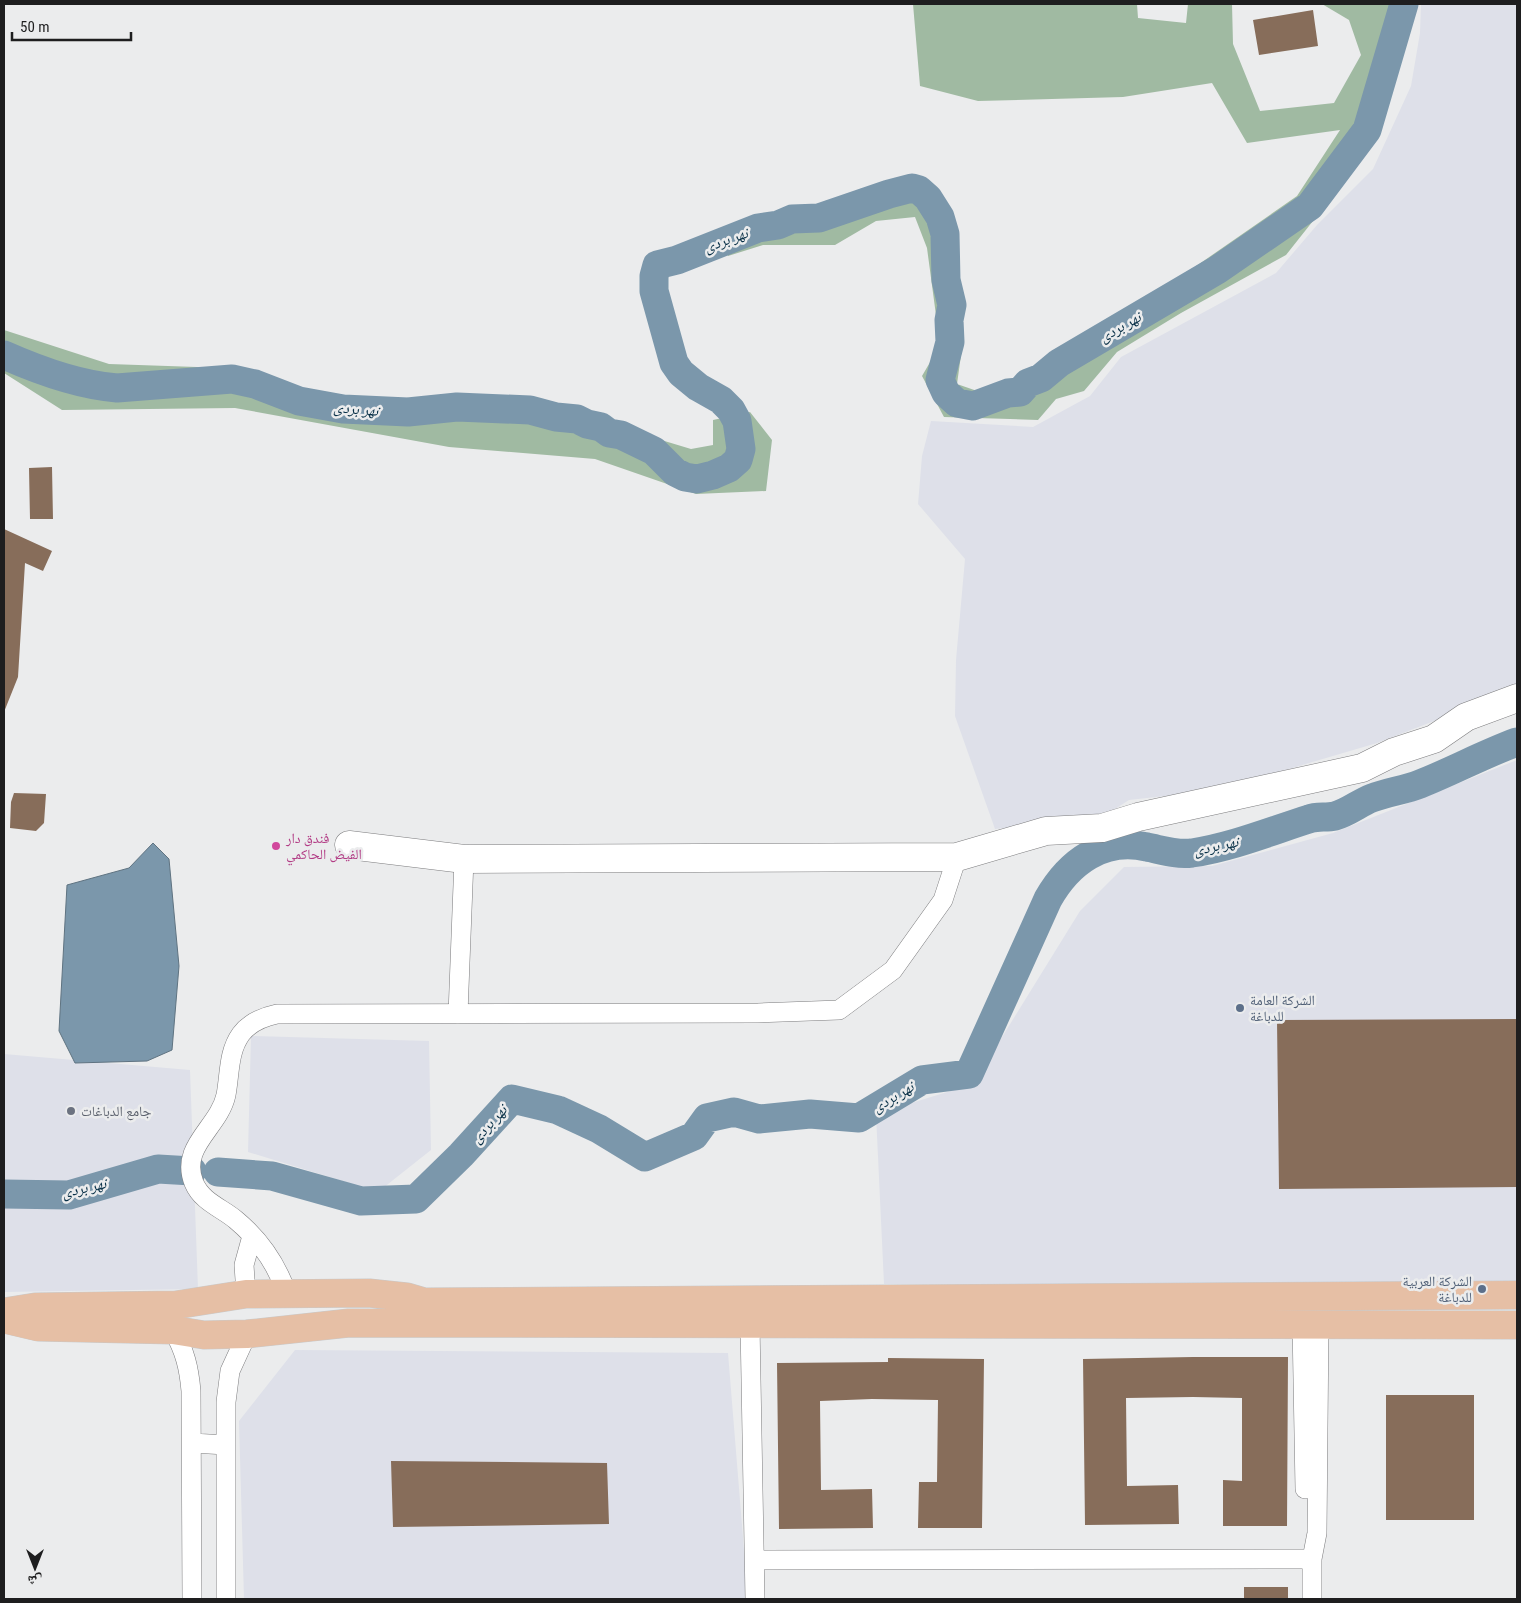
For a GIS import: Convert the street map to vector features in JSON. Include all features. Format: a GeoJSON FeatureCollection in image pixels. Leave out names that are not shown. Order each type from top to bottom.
{"type":"FeatureCollection","features":[{"type":"Feature","properties":{"kind":"main road"},"geometry":{"type":"LineString","coordinates":[[4,1312],[35,1307],[176,1305],[246,1294],[369,1293],[407,1297],[424,1302],[1517,1295]]}},
{"type":"Feature","properties":{"kind":"main road"},"geometry":{"type":"LineString","coordinates":[[4,1319],[38,1327],[173,1330],[204,1335],[247,1334],[349,1323],[1517,1324]]}},
{"type":"Feature","properties":{"kind":"street"},"geometry":{"type":"LineString","coordinates":[[349,845],[464,859],[957,857],[1046,831],[1102,828],[1138,817],[1362,768],[1394,752],[1434,739],[1466,717],[1517,698]]}},
{"type":"Feature","properties":{"kind":"street"},"geometry":{"type":"LineString","coordinates":[[1138,817],[1241,809],[1371,778],[1476,729],[1517,717]]}},
{"type":"Feature","properties":{"kind":"street"},"geometry":{"type":"LineString","coordinates":[[287,1294],[275,1265],[252,1236],[238,1221],[200,1194],[191,1173],[193,1150],[198,1140],[214,1122],[224,1104],[231,1055],[243,1032],[252,1023],[277,1014],[839,1010],[893,970],[943,900],[957,857]]}},
{"type":"Feature","properties":{"kind":"street"},"geometry":{"type":"LineString","coordinates":[[458,1014],[464,859]]}},
{"type":"Feature","properties":{"kind":"street"},"geometry":{"type":"LineString","coordinates":[[246,1294],[244,1265],[252,1236]]}},
{"type":"Feature","properties":{"kind":"street"},"geometry":{"type":"LineString","coordinates":[[750,1324],[756,1599]]}},
{"type":"Feature","properties":{"kind":"street"},"geometry":{"type":"LineString","coordinates":[[1311,1324],[1306,1534],[1312,1559],[1312,1599]]}},
{"type":"Feature","properties":{"kind":"street"},"geometry":{"type":"LineString","coordinates":[[173,1330],[183,1348],[189,1367],[192,1443],[192,1599]]}},
{"type":"Feature","properties":{"kind":"street"},"geometry":{"type":"LineString","coordinates":[[226,1599],[226,1402],[230,1372],[247,1334]]}},
{"type":"Feature","properties":{"kind":"street"},"geometry":{"type":"LineString","coordinates":[[192,1443],[226,1445]]}},
{"type":"Feature","properties":{"kind":"street"},"geometry":{"type":"LineString","coordinates":[[755,1560],[1312,1559]]}},
{"type":"Feature","properties":{"kind":"shaded area"},"geometry":{"type":"Polygon","coordinates":[[[1421,4],[1517,4],[1517,689],[1377,743],[1282,771],[1174,795],[1129,800],[1101,818],[995,829],[955,716],[956,660],[965,559],[918,504],[922,456],[931,421],[1033,427],[1090,396],[1121,357],[1276,273],[1317,225],[1373,169],[1411,86],[1420,33],[1421,4]]]}},
{"type":"Feature","properties":{"kind":"shaded area"},"geometry":{"type":"Polygon","coordinates":[[[1517,760],[1517,1284],[884,1284],[876,1114],[973,1084],[1080,911],[1124,867],[1212,866],[1333,833],[1517,760]]]}},
{"type":"Feature","properties":{"kind":"shaded area"},"geometry":{"type":"Polygon","coordinates":[[[251,1036],[429,1041],[431,1150],[378,1192],[248,1152],[251,1036]]]}},
{"type":"Feature","properties":{"kind":"shaded area"},"geometry":{"type":"Polygon","coordinates":[[[4,1054],[190,1070],[198,1289],[4,1292],[4,1054]]]}},
{"type":"Feature","properties":{"kind":"shaded area"},"geometry":{"type":"Polygon","coordinates":[[[295,1350],[728,1353],[748,1599],[244,1599],[239,1421],[295,1350]]]}},
{"type":"Feature","properties":{"kind":"green space"},"geometry":{"type":"Polygon","coordinates":[[[913,4],[1137,4],[1138,18],[1186,23],[1188,4],[1232,4],[1233,44],[1260,111],[1334,103],[1361,55],[1349,20],[1322,4],[1411,4],[1384,106],[1347,178],[1286,255],[1181,313],[1117,352],[1084,391],[1056,399],[1038,420],[944,417],[922,376],[940,345],[927,248],[915,217],[876,221],[835,245],[763,245],[728,256],[719,235],[841,204],[908,182],[934,194],[955,240],[962,348],[957,384],[980,392],[1039,371],[1125,309],[1192,269],[1297,196],[1340,130],[1247,143],[1212,83],[1123,97],[978,101],[920,86],[913,4]]]}},
{"type":"Feature","properties":{"kind":"green space"},"geometry":{"type":"Polygon","coordinates":[[[4,330],[109,364],[197,367],[348,402],[508,403],[638,433],[691,449],[713,445],[713,420],[750,412],[772,440],[766,491],[696,494],[595,459],[449,447],[235,408],[62,410],[4,373],[4,330]]]}},
{"type":"Feature","properties":{"kind":"water"},"geometry":{"type":"Polygon","coordinates":[[[153,843],[169,859],[179,966],[172,1050],[147,1061],[75,1063],[59,1031],[67,885],[129,868],[153,843]]]}},
{"type":"Feature","properties":{"kind":"building"},"geometry":{"type":"Polygon","coordinates":[[[1313,10],[1318,46],[1259,55],[1253,20],[1313,10]]]}},
{"type":"Feature","properties":{"kind":"building"},"geometry":{"type":"Polygon","coordinates":[[[52,467],[53,519],[30,519],[29,468],[52,467]]]}},
{"type":"Feature","properties":{"kind":"building"},"geometry":{"type":"Polygon","coordinates":[[[4,529],[52,551],[43,571],[25,563],[18,677],[4,712],[4,529]]]}},
{"type":"Feature","properties":{"kind":"building"},"geometry":{"type":"Polygon","coordinates":[[[14,793],[46,794],[44,823],[36,831],[10,828],[11,802],[14,793]]]}},
{"type":"Feature","properties":{"kind":"building"},"geometry":{"type":"Polygon","coordinates":[[[1517,1019],[1517,1187],[1279,1189],[1277,1020],[1517,1019]]]}},
{"type":"Feature","properties":{"kind":"building"},"geometry":{"type":"Polygon","coordinates":[[[1288,1357],[1287,1526],[1223,1526],[1223,1480],[1242,1481],[1242,1398],[1193,1397],[1126,1398],[1127,1486],[1178,1485],[1179,1524],[1085,1525],[1083,1359],[1288,1357]]]}},
{"type":"Feature","properties":{"kind":"building"},"geometry":{"type":"Polygon","coordinates":[[[888,1358],[984,1359],[982,1528],[918,1528],[919,1482],[937,1482],[938,1400],[872,1399],[820,1401],[821,1490],[872,1489],[873,1528],[779,1529],[777,1363],[888,1362],[888,1358]]]}},
{"type":"Feature","properties":{"kind":"building"},"geometry":{"type":"Polygon","coordinates":[[[1386,1395],[1474,1395],[1474,1520],[1386,1520],[1386,1395]]]}},
{"type":"Feature","properties":{"kind":"building"},"geometry":{"type":"Polygon","coordinates":[[[391,1461],[607,1463],[609,1524],[393,1527],[391,1461]]]}},
{"type":"Feature","properties":{"kind":"building"},"geometry":{"type":"Polygon","coordinates":[[[1244,1587],[1288,1587],[1288,1599],[1244,1599],[1244,1587]]]}},
{"type":"Feature","properties":{"kind":"waterway","name":"نهر بردى"},"geometry":{"type":"LineString","coordinates":[[4,355],[59,376],[88,384],[117,388],[232,379],[255,384],[299,401],[343,409],[408,412],[457,407],[530,410],[556,417],[577,419],[587,424],[601,427],[609,433],[621,435],[654,451],[675,472],[685,477],[697,479],[713,475],[729,468],[738,460],[741,449],[737,421],[731,410],[721,400],[698,387],[681,373],[674,363],[654,291],[654,276],[657,265],[677,260],[758,228],[778,225],[792,219],[819,218],[889,194],[912,188],[919,190],[928,198],[940,217],[945,234],[946,280],[952,305],[949,320],[950,342],[940,380],[946,393],[957,403],[973,406],[1008,393],[1020,392],[1028,383],[1041,378],[1059,363],[1217,270],[1310,206],[1367,130],[1404,4]]}},
{"type":"Feature","properties":{"kind":"waterway","name":"نهر بردى"},"geometry":{"type":"LineString","coordinates":[[218,1172],[272,1176],[361,1201],[416,1199],[461,1155],[512,1099],[558,1110],[599,1129],[645,1157],[694,1136],[707,1118],[734,1112],[759,1119],[810,1114],[859,1118],[922,1080],[969,1074],[1048,899],[1066,874],[1089,855],[1102,849],[1131,845],[1175,853],[1192,853],[1222,847],[1312,818],[1332,817],[1372,798],[1420,784],[1517,742]]}},
{"type":"Feature","properties":{"kind":"waterway","name":"نهر بردى"},"geometry":{"type":"LineString","coordinates":[[4,1194],[69,1195],[158,1169],[192,1171]]}},
{"type":"Feature","properties":{"kind":"place","name":"فندق دار الفيض الحاكمي"},"geometry":{"type":"Point","coordinates":[276,846]}},
{"type":"Feature","properties":{"kind":"place","name":"الشركة العامة للدباغة"},"geometry":{"type":"Point","coordinates":[1240,1008]}},
{"type":"Feature","properties":{"kind":"place","name":"جامع الدباغات"},"geometry":{"type":"Point","coordinates":[71,1111]}},
{"type":"Feature","properties":{"kind":"place","name":"الشركة العربية للدباغة"},"geometry":{"type":"Point","coordinates":[1482,1289]}}]}
